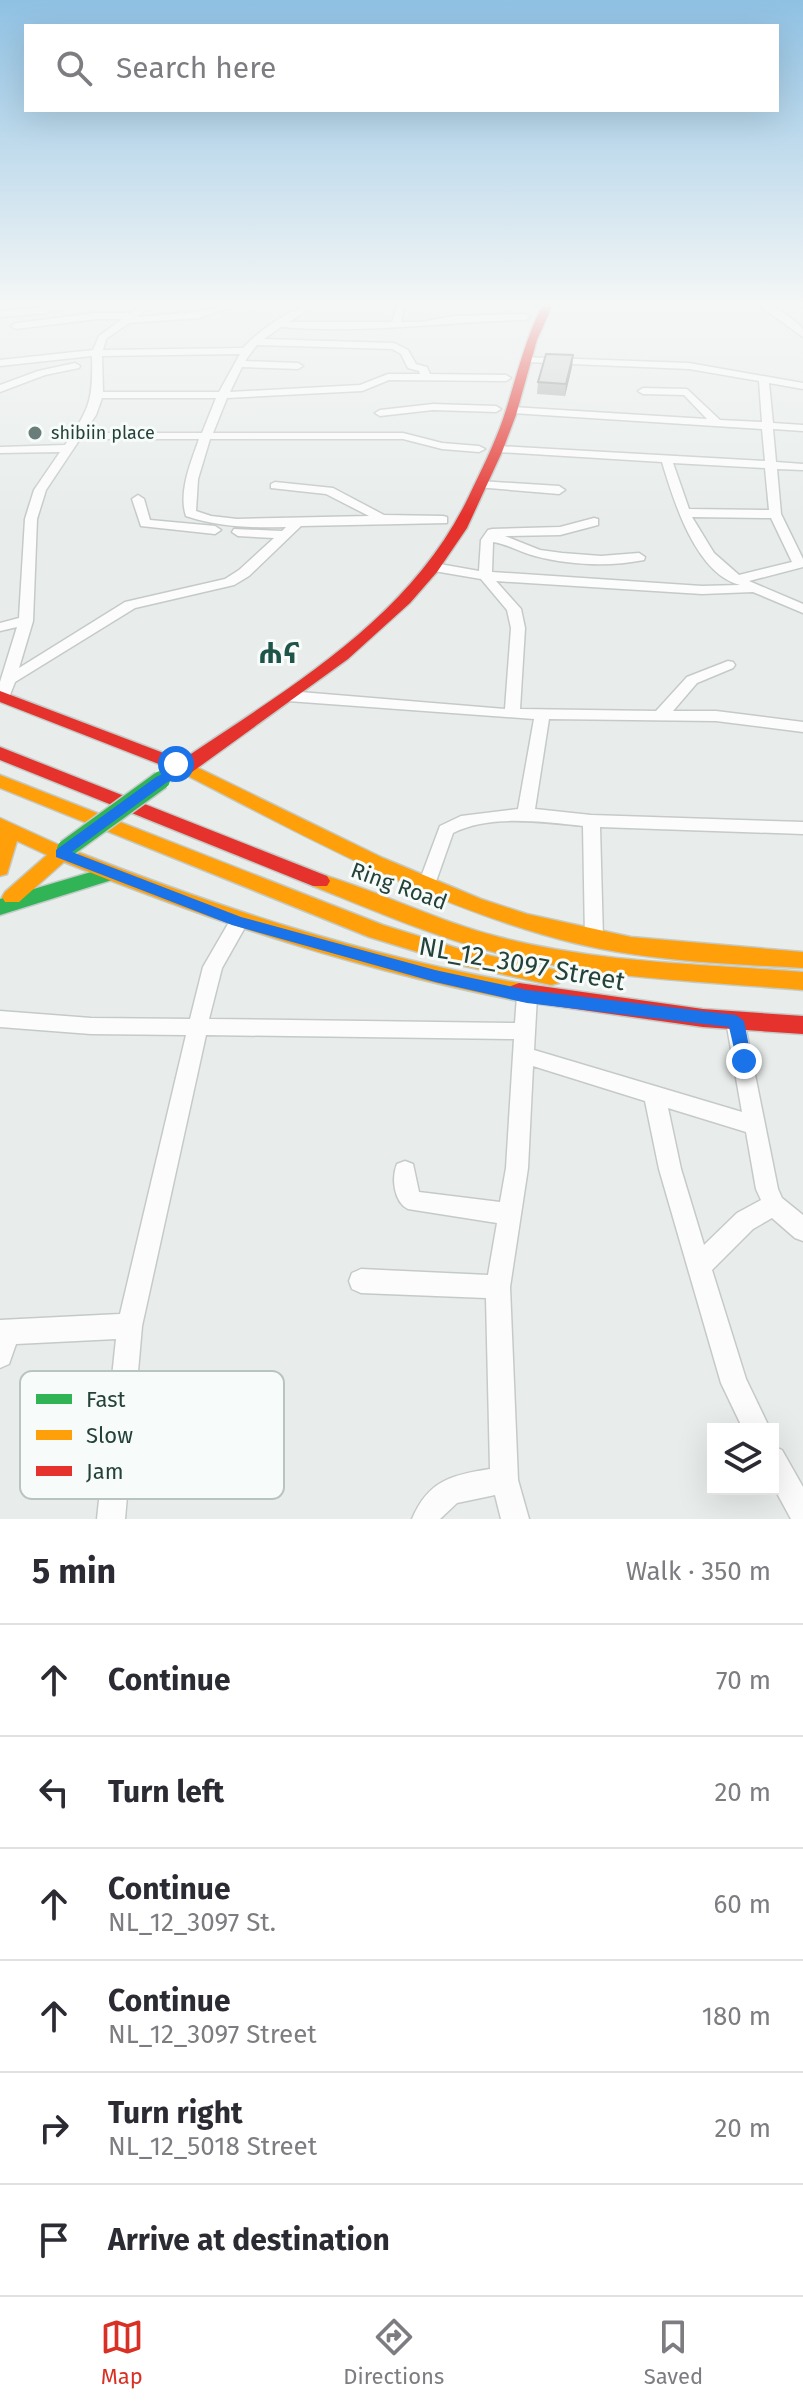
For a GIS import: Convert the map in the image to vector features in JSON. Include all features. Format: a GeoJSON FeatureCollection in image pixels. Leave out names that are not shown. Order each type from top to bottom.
{"type":"FeatureCollection","features":[{"type":"Feature","properties":{"kind":"main road"},"geometry":{"type":"LineString","coordinates":[[504,410],[507,375]]}},
{"type":"Feature","properties":{"kind":"main road"},"geometry":{"type":"LineString","coordinates":[[181,766],[210,732],[366,620],[417,564],[455,510],[488,449],[519,375]]}},
{"type":"Feature","properties":{"kind":"main road"},"geometry":{"type":"LineString","coordinates":[[0,888],[155,777],[231,737],[347,654],[396,609],[434,567],[455,510],[480,485],[488,449]]}},
{"type":"Feature","properties":{"kind":"main road"},"geometry":{"type":"LineString","coordinates":[[2,697],[181,766],[427,885],[544,927],[594,939],[699,953],[803,960]]}},
{"type":"Feature","properties":{"kind":"main road"},"geometry":{"type":"LineString","coordinates":[[231,737],[227,765],[232,790]]}},
{"type":"Feature","properties":{"kind":"main road","name":"Ring Road"},"geometry":{"type":"LineString","coordinates":[[0,753],[379,905],[526,952],[585,962],[803,981]]}},
{"type":"Feature","properties":{"kind":"main road"},"geometry":{"type":"LineString","coordinates":[[0,781],[376,931],[525,973],[603,985]]}},
{"type":"Feature","properties":{"kind":"main road"},"geometry":{"type":"LineString","coordinates":[[0,869],[5,828]]}},
{"type":"Feature","properties":{"kind":"main road","name":"NL_12_3097 Street"},"geometry":{"type":"LineString","coordinates":[[5,828],[57,848],[108,874],[238,922],[356,956],[527,996],[736,1021],[803,1025]]}},
{"type":"Feature","properties":{"kind":"main road"},"geometry":{"type":"LineString","coordinates":[[0,907],[57,848]]}},
{"type":"Feature","properties":{"kind":"main road"},"geometry":{"type":"LineString","coordinates":[[0,907],[108,874]]}},
{"type":"Feature","properties":{"kind":"main road"},"geometry":{"type":"LineString","coordinates":[[708,993],[803,999]]}},
{"type":"Feature","properties":{"kind":"street"},"geometry":{"type":"LineString","coordinates":[[23,375],[25,380]]}},
{"type":"Feature","properties":{"kind":"street"},"geometry":{"type":"LineString","coordinates":[[0,389],[39,375]]}},
{"type":"Feature","properties":{"kind":"street"},"geometry":{"type":"LineString","coordinates":[[2,697],[11,679],[26,621],[31,519],[48,474],[80,436],[98,395],[97,375]]}},
{"type":"Feature","properties":{"kind":"street"},"geometry":{"type":"LineString","coordinates":[[233,375],[222,395],[209,437],[193,471],[190,513],[199,518],[234,523],[379,517],[455,510]]}},
{"type":"Feature","properties":{"kind":"street"},"geometry":{"type":"LineString","coordinates":[[687,392],[688,375]]}},
{"type":"Feature","properties":{"kind":"street"},"geometry":{"type":"LineString","coordinates":[[731,375],[803,386]]}},
{"type":"Feature","properties":{"kind":"street"},"geometry":{"type":"LineString","coordinates":[[98,395],[222,395],[362,388],[383,378],[506,378]]}},
{"type":"Feature","properties":{"kind":"street"},"geometry":{"type":"LineString","coordinates":[[764,382],[770,464],[778,507],[775,514]]}},
{"type":"Feature","properties":{"kind":"street"},"geometry":{"type":"LineString","coordinates":[[643,391],[687,392],[716,422]]}},
{"type":"Feature","properties":{"kind":"street"},"geometry":{"type":"LineString","coordinates":[[380,413],[433,407],[803,428]]}},
{"type":"Feature","properties":{"kind":"street"},"geometry":{"type":"LineString","coordinates":[[80,436],[403,436],[442,446],[803,467]]}},
{"type":"Feature","properties":{"kind":"street"},"geometry":{"type":"LineString","coordinates":[[0,450],[69,448]]}},
{"type":"Feature","properties":{"kind":"street"},"geometry":{"type":"LineString","coordinates":[[666,458],[684,513],[693,533],[720,570],[725,590]]}},
{"type":"Feature","properties":{"kind":"street"},"geometry":{"type":"LineString","coordinates":[[480,485],[559,490]]}},
{"type":"Feature","properties":{"kind":"street"},"geometry":{"type":"LineString","coordinates":[[275,486],[329,491],[379,517]]}},
{"type":"Feature","properties":{"kind":"street"},"geometry":{"type":"LineString","coordinates":[[138,499],[143,520],[150,524],[285,535]]}},
{"type":"Feature","properties":{"kind":"street"},"geometry":{"type":"LineString","coordinates":[[684,513],[775,514]]}},
{"type":"Feature","properties":{"kind":"street"},"geometry":{"type":"LineString","coordinates":[[737,580],[800,563],[775,514]]}},
{"type":"Feature","properties":{"kind":"street"},"geometry":{"type":"LineString","coordinates":[[11,679],[119,610],[229,582],[300,521]]}},
{"type":"Feature","properties":{"kind":"street"},"geometry":{"type":"LineString","coordinates":[[512,714],[518,619],[509,600],[485,576],[487,540],[492,533],[560,531],[594,522]]}},
{"type":"Feature","properties":{"kind":"street"},"geometry":{"type":"LineString","coordinates":[[487,540],[505,539],[535,552],[567,558],[639,557]]}},
{"type":"Feature","properties":{"kind":"street"},"geometry":{"type":"LineString","coordinates":[[434,567],[485,576],[725,590],[755,588]]}},
{"type":"Feature","properties":{"kind":"street"},"geometry":{"type":"LineString","coordinates":[[720,570],[803,609]]}},
{"type":"Feature","properties":{"kind":"street"},"geometry":{"type":"LineString","coordinates":[[0,627],[26,621]]}},
{"type":"Feature","properties":{"kind":"street"},"geometry":{"type":"LineString","coordinates":[[661,715],[692,680],[728,665]]}},
{"type":"Feature","properties":{"kind":"street"},"geometry":{"type":"LineString","coordinates":[[288,696],[512,714],[716,716],[803,727]]}},
{"type":"Feature","properties":{"kind":"street"},"geometry":{"type":"LineString","coordinates":[[526,814],[542,714]]}},
{"type":"Feature","properties":{"kind":"street"},"geometry":{"type":"LineString","coordinates":[[427,885],[446,830],[451,825],[526,814],[591,821],[803,828]]}},
{"type":"Feature","properties":{"kind":"street"},"geometry":{"type":"LineString","coordinates":[[591,821],[594,939]]}},
{"type":"Feature","properties":{"kind":"street"},"geometry":{"type":"LineString","coordinates":[[126,1371],[130,1326],[213,967],[238,922]]}},
{"type":"Feature","properties":{"kind":"street"},"geometry":{"type":"LineString","coordinates":[[515,1519],[504,1480],[498,1287],[517,1168],[527,996]]}},
{"type":"Feature","properties":{"kind":"street"},"geometry":{"type":"LineString","coordinates":[[0,1019],[524,1043],[654,1095],[756,1126]]}},
{"type":"Feature","properties":{"kind":"street"},"geometry":{"type":"LineString","coordinates":[[736,1021],[767,1189],[774,1205],[803,1230]]}},
{"type":"Feature","properties":{"kind":"street"},"geometry":{"type":"LineString","coordinates":[[654,1095],[670,1169],[734,1383],[754,1423]]}},
{"type":"Feature","properties":{"kind":"street"},"geometry":{"type":"LineString","coordinates":[[405,1171],[408,1198],[416,1202],[509,1214]]}},
{"type":"Feature","properties":{"kind":"street"},"geometry":{"type":"LineString","coordinates":[[699,1266],[745,1221],[774,1205]]}},
{"type":"Feature","properties":{"kind":"street"},"geometry":{"type":"LineString","coordinates":[[361,1281],[498,1287]]}},
{"type":"Feature","properties":{"kind":"street"},"geometry":{"type":"LineString","coordinates":[[2,1341],[63,1327],[130,1326]]}},
{"type":"Feature","properties":{"kind":"street"},"geometry":{"type":"LineString","coordinates":[[779,1470],[803,1514]]}},
{"type":"Feature","properties":{"kind":"street"},"geometry":{"type":"LineString","coordinates":[[426,1519],[430,1505],[446,1492],[504,1480]]}},
{"type":"Feature","properties":{"kind":"street"},"geometry":{"type":"LineString","coordinates":[[111,1519],[113,1499]]}},
{"type":"Feature","properties":{"kind":"building"},"geometry":{"type":"Polygon","coordinates":[[[540,375],[568,375],[566,384],[538,382],[540,375]]]}},
{"type":"Feature","properties":{"kind":"traffic: fast"},"geometry":{"type":"LineString","coordinates":[[66,849],[161,780]]}},
{"type":"Feature","properties":{"kind":"traffic: fast"},"geometry":{"type":"LineString","coordinates":[[0,907],[108,874]]}},
{"type":"Feature","properties":{"kind":"traffic: slow"},"geometry":{"type":"LineString","coordinates":[[186,768],[376,863],[474,904],[524,921],[631,946],[803,960]]}},
{"type":"Feature","properties":{"kind":"traffic: slow"},"geometry":{"type":"LineString","coordinates":[[0,781],[376,931],[460,957],[551,977]]}},
{"type":"Feature","properties":{"kind":"traffic: slow"},"geometry":{"type":"LineString","coordinates":[[0,825],[48,848]]}},
{"type":"Feature","properties":{"kind":"traffic: slow"},"geometry":{"type":"LineString","coordinates":[[0,869],[10,830]]}},
{"type":"Feature","properties":{"kind":"traffic: slow"},"geometry":{"type":"LineString","coordinates":[[48,848],[280,934],[398,967],[519,992]]}},
{"type":"Feature","properties":{"kind":"traffic: slow"},"geometry":{"type":"LineString","coordinates":[[12,897],[66,849]]}},
{"type":"Feature","properties":{"kind":"traffic: slow"},"geometry":{"type":"LineString","coordinates":[[320,881],[449,931],[528,952],[631,967],[803,981]]}},
{"type":"Feature","properties":{"kind":"traffic: jam"},"geometry":{"type":"LineString","coordinates":[[172,775],[276,705],[343,655],[374,629],[432,569],[460,528],[496,452],[522,375]]}},
{"type":"Feature","properties":{"kind":"traffic: jam"},"geometry":{"type":"LineString","coordinates":[[0,696],[186,768]]}},
{"type":"Feature","properties":{"kind":"traffic: jam"},"geometry":{"type":"LineString","coordinates":[[0,753],[320,881]]}},
{"type":"Feature","properties":{"kind":"traffic: jam"},"geometry":{"type":"LineString","coordinates":[[519,992],[703,1018],[803,1025]]}},
{"type":"Feature","properties":{"kind":"place","name":"shibiin place"},"geometry":{"type":"Point","coordinates":[35,433]}},
{"type":"Feature","properties":{"kind":"district","name":"ሐና"},"geometry":{"type":"Point","coordinates":[279,653]}},
{"type":"Feature","properties":{"kind":"route"},"geometry":{"type":"LineString","coordinates":[[176,764],[186,768],[161,780],[61,853],[108,874],[237,921],[435,976],[527,996],[736,1021],[744,1061]]}}]}
